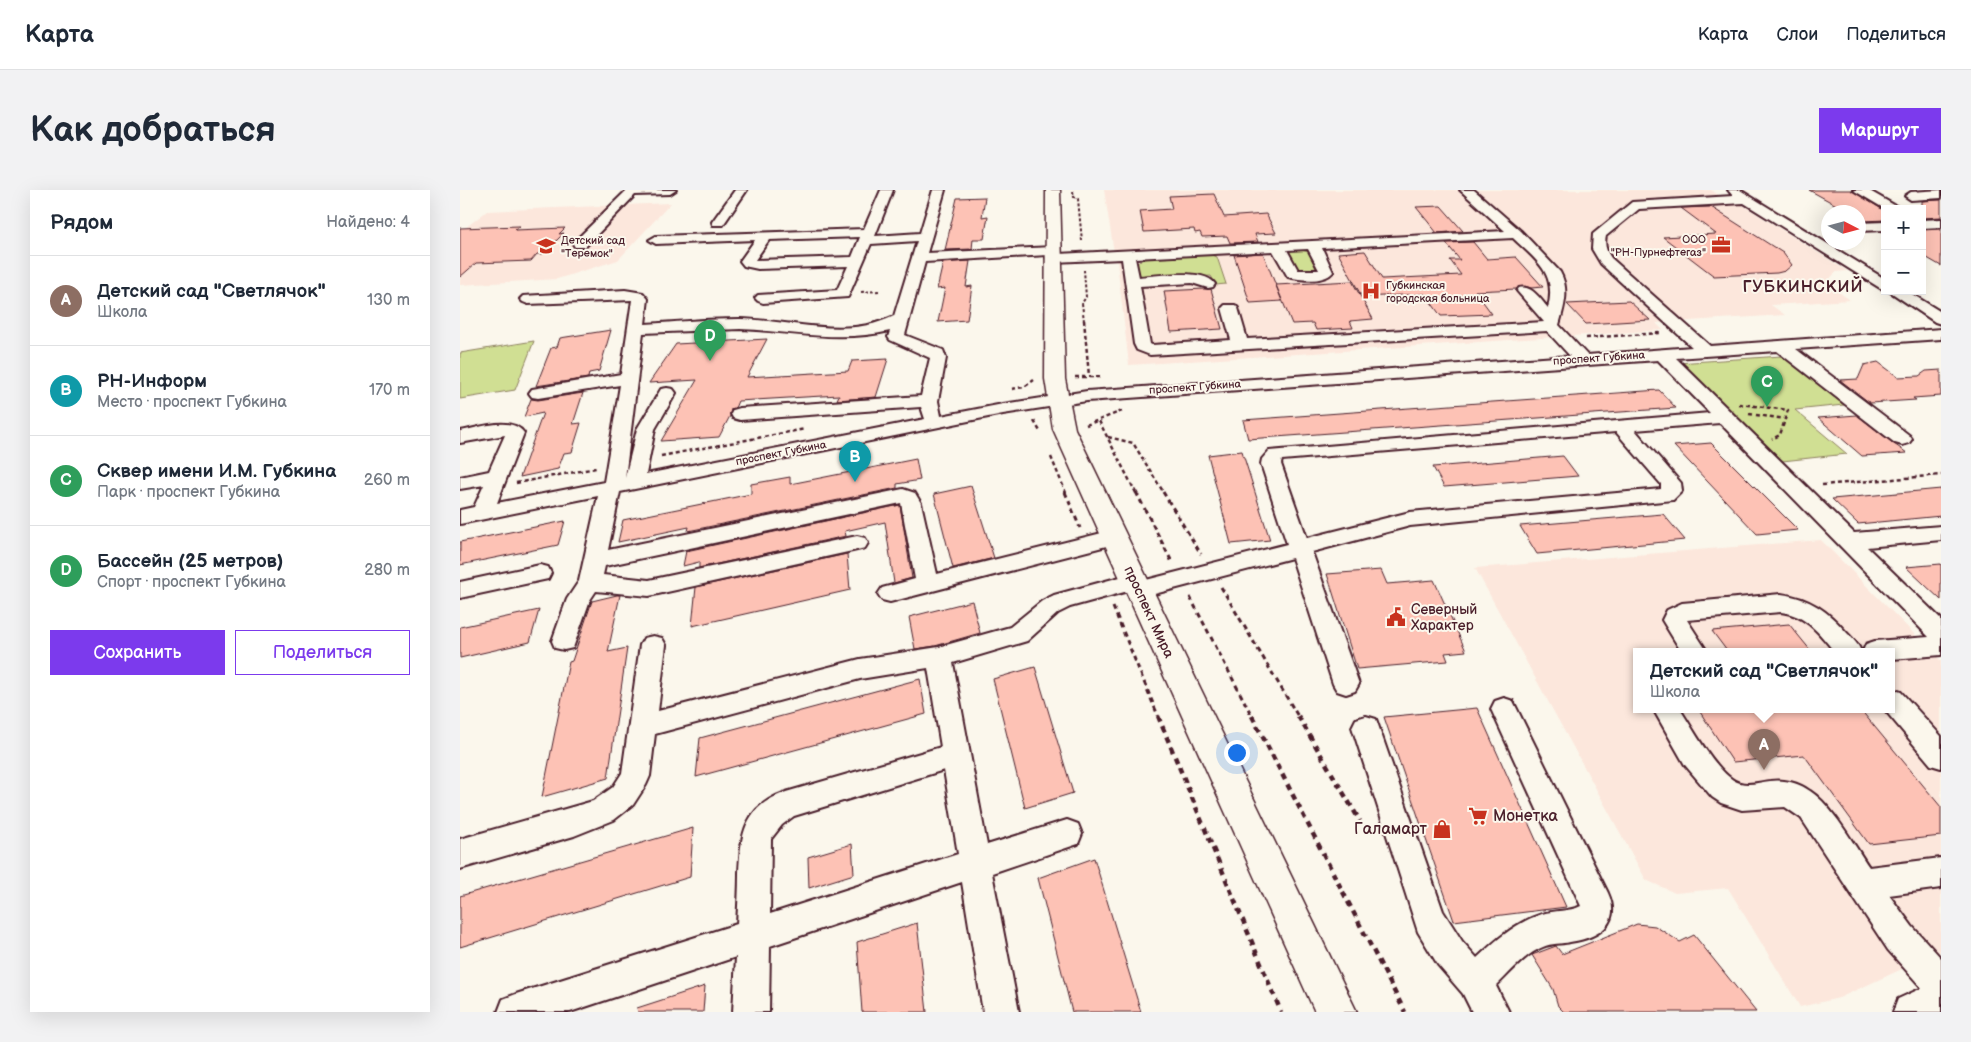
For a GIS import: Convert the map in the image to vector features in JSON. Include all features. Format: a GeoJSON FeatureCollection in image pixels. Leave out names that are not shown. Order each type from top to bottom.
{"type":"FeatureCollection","features":[{"type":"Feature","properties":{"kind":"main road","name":"проспект Мира"},"geometry":{"type":"LineString","coordinates":[[1052,190],[1054,364],[1057,400],[1069,440],[1336,1012]]}},
{"type":"Feature","properties":{"kind":"street"},"geometry":{"type":"LineString","coordinates":[[580,244],[634,191],[670,190]]}},
{"type":"Feature","properties":{"kind":"street"},"geometry":{"type":"LineString","coordinates":[[718,222],[742,190]]}},
{"type":"Feature","properties":{"kind":"street"},"geometry":{"type":"LineString","coordinates":[[763,298],[843,294],[887,190]]}},
{"type":"Feature","properties":{"kind":"street"},"geometry":{"type":"LineString","coordinates":[[933,422],[929,401],[938,358],[937,354],[896,337],[939,190]]}},
{"type":"Feature","properties":{"kind":"street"},"geometry":{"type":"LineString","coordinates":[[1052,190],[1059,190]]}},
{"type":"Feature","properties":{"kind":"street"},"geometry":{"type":"LineString","coordinates":[[1466,190],[1516,234],[1556,277],[1558,294],[1552,323]]}},
{"type":"Feature","properties":{"kind":"street"},"geometry":{"type":"LineString","coordinates":[[1682,190],[1699,201]]}},
{"type":"Feature","properties":{"kind":"street"},"geometry":{"type":"LineString","coordinates":[[1732,190],[1881,282]]}},
{"type":"Feature","properties":{"kind":"street"},"geometry":{"type":"LineString","coordinates":[[1859,190],[1887,205]]}},
{"type":"Feature","properties":{"kind":"street"},"geometry":{"type":"LineString","coordinates":[[1936,190],[1941,193]]}},
{"type":"Feature","properties":{"kind":"street"},"geometry":{"type":"LineString","coordinates":[[1911,196],[1941,193]]}},
{"type":"Feature","properties":{"kind":"street"},"geometry":{"type":"LineString","coordinates":[[1705,350],[1606,261],[1597,246],[1600,234],[1631,207],[1642,204],[1746,199]]}},
{"type":"Feature","properties":{"kind":"street"},"geometry":{"type":"LineString","coordinates":[[1926,224],[1941,223]]}},
{"type":"Feature","properties":{"kind":"street"},"geometry":{"type":"LineString","coordinates":[[1866,227],[1881,226]]}},
{"type":"Feature","properties":{"kind":"street"},"geometry":{"type":"LineString","coordinates":[[1797,231],[1821,229]]}},
{"type":"Feature","properties":{"kind":"street"},"geometry":{"type":"LineString","coordinates":[[920,258],[1053,254],[1083,257],[1313,245],[1364,237],[1516,234]]}},
{"type":"Feature","properties":{"kind":"street"},"geometry":{"type":"LineString","coordinates":[[765,236],[748,261],[749,263],[758,265],[857,261]]}},
{"type":"Feature","properties":{"kind":"street"},"geometry":{"type":"LineString","coordinates":[[656,240],[765,236],[926,237]]}},
{"type":"Feature","properties":{"kind":"street"},"geometry":{"type":"LineString","coordinates":[[1278,247],[1294,274],[1322,273],[1326,269],[1313,245]]}},
{"type":"Feature","properties":{"kind":"street"},"geometry":{"type":"LineString","coordinates":[[1128,255],[1144,347],[1156,350],[1552,323]]}},
{"type":"Feature","properties":{"kind":"street"},"geometry":{"type":"LineString","coordinates":[[1132,282],[1192,279],[1208,284]]}},
{"type":"Feature","properties":{"kind":"street"},"geometry":{"type":"LineString","coordinates":[[1524,291],[1582,359]]}},
{"type":"Feature","properties":{"kind":"street"},"geometry":{"type":"LineString","coordinates":[[528,299],[632,295],[640,299],[618,464],[592,571],[579,598],[564,640]]}},
{"type":"Feature","properties":{"kind":"street"},"geometry":{"type":"LineString","coordinates":[[1902,295],[1941,319]]}},
{"type":"Feature","properties":{"kind":"street"},"geometry":{"type":"LineString","coordinates":[[1230,308],[1240,345]]}},
{"type":"Feature","properties":{"kind":"street"},"geometry":{"type":"LineString","coordinates":[[637,329],[740,324],[826,333],[882,328],[893,325],[901,319]]}},
{"type":"Feature","properties":{"kind":"street","name":"проспект Губкина"},"geometry":{"type":"LineString","coordinates":[[460,516],[611,488],[933,422],[1057,400],[1140,391],[1941,334]]}},
{"type":"Feature","properties":{"kind":"street"},"geometry":{"type":"LineString","coordinates":[[1780,345],[1902,440]]}},
{"type":"Feature","properties":{"kind":"street"},"geometry":{"type":"LineString","coordinates":[[1661,353],[1941,636]]}},
{"type":"Feature","properties":{"kind":"street"},"geometry":{"type":"LineString","coordinates":[[538,393],[630,378]]}},
{"type":"Feature","properties":{"kind":"street"},"geometry":{"type":"LineString","coordinates":[[626,409],[664,399],[646,429],[634,483]]}},
{"type":"Feature","properties":{"kind":"street"},"geometry":{"type":"LineString","coordinates":[[740,414],[929,401]]}},
{"type":"Feature","properties":{"kind":"street"},"geometry":{"type":"LineString","coordinates":[[1346,684],[1271,464],[1272,459],[1276,455],[1620,425],[1718,410]]}},
{"type":"Feature","properties":{"kind":"street"},"geometry":{"type":"LineString","coordinates":[[644,726],[860,669],[940,657],[1018,634],[1050,607],[1062,601],[1105,589],[1181,579],[1424,516],[1666,495],[1672,491],[1670,483],[1620,425]]}},
{"type":"Feature","properties":{"kind":"street"},"geometry":{"type":"LineString","coordinates":[[460,437],[500,430],[513,430],[516,433],[483,512]]}},
{"type":"Feature","properties":{"kind":"street"},"geometry":{"type":"LineString","coordinates":[[460,483],[495,482]]}},
{"type":"Feature","properties":{"kind":"street"},"geometry":{"type":"LineString","coordinates":[[592,571],[655,547],[903,496],[908,498],[911,503],[928,584]]}},
{"type":"Feature","properties":{"kind":"street"},"geometry":{"type":"LineString","coordinates":[[1848,541],[1941,533]]}},
{"type":"Feature","properties":{"kind":"street"},"geometry":{"type":"LineString","coordinates":[[890,594],[1114,537]]}},
{"type":"Feature","properties":{"kind":"street"},"geometry":{"type":"LineString","coordinates":[[649,588],[655,547]]}},
{"type":"Feature","properties":{"kind":"street"},"geometry":{"type":"LineString","coordinates":[[460,590],[540,573]]}},
{"type":"Feature","properties":{"kind":"street"},"geometry":{"type":"LineString","coordinates":[[1692,648],[1674,620],[1682,612],[1781,603],[1796,604],[1808,609],[1820,619],[1846,648]]}},
{"type":"Feature","properties":{"kind":"street"},"geometry":{"type":"LineString","coordinates":[[1888,648],[1941,636]]}},
{"type":"Feature","properties":{"kind":"street"},"geometry":{"type":"LineString","coordinates":[[460,854],[574,822],[603,810],[624,796],[636,776],[653,645]]}},
{"type":"Feature","properties":{"kind":"street"},"geometry":{"type":"LineString","coordinates":[[940,657],[1001,1012]]}},
{"type":"Feature","properties":{"kind":"street"},"geometry":{"type":"LineString","coordinates":[[1895,703],[1941,756]]}},
{"type":"Feature","properties":{"kind":"street"},"geometry":{"type":"LineString","coordinates":[[1475,982],[1526,939],[1540,932],[1589,922],[1596,915],[1597,904],[1504,709]]}},
{"type":"Feature","properties":{"kind":"street"},"geometry":{"type":"LineString","coordinates":[[1669,713],[1707,774],[1719,786],[1731,794],[1744,796],[1780,793],[1798,798],[1810,810],[1900,938],[1941,984]]}},
{"type":"Feature","properties":{"kind":"street"},"geometry":{"type":"LineString","coordinates":[[1366,727],[1430,920],[1450,953],[1475,982],[1492,1012]]}},
{"type":"Feature","properties":{"kind":"street"},"geometry":{"type":"LineString","coordinates":[[751,1012],[756,838],[763,823],[774,812],[786,805],[956,754]]}},
{"type":"Feature","properties":{"kind":"street"},"geometry":{"type":"LineString","coordinates":[[532,1009],[1067,834]]}},
{"type":"Feature","properties":{"kind":"street"},"geometry":{"type":"LineString","coordinates":[[1862,883],[1941,873]]}},
{"type":"Feature","properties":{"kind":"street"},"geometry":{"type":"LineString","coordinates":[[1911,1012],[1941,997]]}},
{"type":"Feature","properties":{"kind":"lane"},"geometry":{"type":"LineString","coordinates":[[592,571],[649,588],[857,543]]}},
{"type":"Feature","properties":{"kind":"path"},"geometry":{"type":"LineString","coordinates":[[1073,190],[1074,197],[1078,199],[1083,257],[1086,297],[1082,303],[1089,376]]}},
{"type":"Feature","properties":{"kind":"path"},"geometry":{"type":"LineString","coordinates":[[1005,390],[1024,387],[1032,380]]}},
{"type":"Feature","properties":{"kind":"path"},"geometry":{"type":"LineString","coordinates":[[1718,410],[1736,403],[1788,410],[1780,435],[1770,440],[1750,442]]}},
{"type":"Feature","properties":{"kind":"path"},"geometry":{"type":"LineString","coordinates":[[1034,420],[1044,441]]}},
{"type":"Feature","properties":{"kind":"path"},"geometry":{"type":"LineString","coordinates":[[1099,421],[1405,1012]]}},
{"type":"Feature","properties":{"kind":"path"},"geometry":{"type":"LineString","coordinates":[[639,460],[813,427]]}},
{"type":"Feature","properties":{"kind":"path"},"geometry":{"type":"LineString","coordinates":[[1108,437],[1133,443],[1212,571],[1360,820]]}},
{"type":"Feature","properties":{"kind":"path"},"geometry":{"type":"LineString","coordinates":[[1048,450],[1087,544]]}},
{"type":"Feature","properties":{"kind":"path"},"geometry":{"type":"LineString","coordinates":[[495,482],[618,464]]}},
{"type":"Feature","properties":{"kind":"path"},"geometry":{"type":"LineString","coordinates":[[1817,486],[1941,475]]}},
{"type":"Feature","properties":{"kind":"path"},"geometry":{"type":"LineString","coordinates":[[1105,589],[1281,1012]]}},
{"type":"Feature","properties":{"kind":"shaded area","name":"Губкинская городская больница"},"geometry":{"type":"Polygon","coordinates":[[[1104,190],[1711,190],[1731,203],[1741,204],[1847,271],[1836,272],[1826,283],[1850,300],[1771,305],[1785,315],[1656,323],[1663,330],[1129,365],[1116,253],[1114,252],[1104,190]]]}},
{"type":"Feature","properties":{"kind":"shaded area","name":"Детский сад \"Теремок\""},"geometry":{"type":"Polygon","coordinates":[[[671,203],[618,260],[557,279],[460,285],[460,232],[487,211],[671,203]]]}},
{"type":"Feature","properties":{"kind":"shaded area"},"geometry":{"type":"Polygon","coordinates":[[[1821,540],[1941,661],[1941,951],[1839,998],[1800,1007],[1728,888],[1675,893],[1646,880],[1475,568],[1821,540]]]}},
{"type":"Feature","properties":{"kind":"green space"},"geometry":{"type":"Polygon","coordinates":[[[1292,249],[1309,252],[1316,269],[1296,270],[1287,253],[1292,249]]]}},
{"type":"Feature","properties":{"kind":"green space"},"geometry":{"type":"Polygon","coordinates":[[[1210,254],[1217,257],[1226,284],[1216,285],[1211,276],[1150,279],[1137,275],[1135,264],[1145,258],[1210,254]]]}},
{"type":"Feature","properties":{"kind":"green space"},"geometry":{"type":"Polygon","coordinates":[[[534,341],[515,390],[460,399],[460,353],[534,341]]]}},
{"type":"Feature","properties":{"kind":"green space"},"geometry":{"type":"Polygon","coordinates":[[[1782,356],[1844,405],[1795,410],[1847,454],[1773,462],[1677,363],[1782,356]]]}},
{"type":"Feature","properties":{"kind":"building"},"geometry":{"type":"Polygon","coordinates":[[[1809,190],[1851,190],[1881,209],[1881,220],[1866,221],[1866,205],[1836,205],[1809,190]]]}},
{"type":"Feature","properties":{"kind":"building"},"geometry":{"type":"Polygon","coordinates":[[[1214,194],[1224,217],[1266,214],[1276,233],[1255,234],[1258,242],[1230,243],[1227,236],[1202,237],[1200,232],[1195,233],[1194,229],[1144,232],[1140,211],[1172,209],[1169,196],[1214,194]]]}},
{"type":"Feature","properties":{"kind":"building"},"geometry":{"type":"Polygon","coordinates":[[[985,197],[982,217],[988,216],[984,239],[973,239],[972,249],[945,250],[957,198],[985,197]]]}},
{"type":"Feature","properties":{"kind":"building"},"geometry":{"type":"Polygon","coordinates":[[[1941,200],[1941,217],[1926,218],[1926,205],[1922,205],[1922,201],[1941,200]]]}},
{"type":"Feature","properties":{"kind":"building"},"geometry":{"type":"Polygon","coordinates":[[[1441,206],[1463,231],[1437,233],[1416,207],[1441,206]]]}},
{"type":"Feature","properties":{"kind":"building","name":"ООО \"РН-Пурнефтегаз\""},"geometry":{"type":"Polygon","coordinates":[[[1711,207],[1783,253],[1792,265],[1785,271],[1777,273],[1714,276],[1663,237],[1716,234],[1681,208],[1711,207]]]}},
{"type":"Feature","properties":{"kind":"building"},"geometry":{"type":"Polygon","coordinates":[[[520,226],[515,230],[565,228],[559,234],[564,233],[543,254],[537,254],[531,261],[476,263],[460,277],[460,228],[520,226]]]}},
{"type":"Feature","properties":{"kind":"building"},"geometry":{"type":"Polygon","coordinates":[[[1941,229],[1941,266],[1926,257],[1926,230],[1941,229]]]}},
{"type":"Feature","properties":{"kind":"building"},"geometry":{"type":"Polygon","coordinates":[[[1473,242],[1487,259],[1516,257],[1543,287],[1531,288],[1524,286],[1516,289],[1475,291],[1492,314],[1441,316],[1425,294],[1362,297],[1338,253],[1365,251],[1382,279],[1461,275],[1450,260],[1460,260],[1446,243],[1473,242]]]}},
{"type":"Feature","properties":{"kind":"building"},"geometry":{"type":"Polygon","coordinates":[[[1263,253],[1282,301],[1250,303],[1234,255],[1263,253]]]}},
{"type":"Feature","properties":{"kind":"building"},"geometry":{"type":"Polygon","coordinates":[[[970,261],[966,287],[972,286],[967,320],[938,322],[945,288],[937,289],[943,263],[970,261]]]}},
{"type":"Feature","properties":{"kind":"building"},"geometry":{"type":"Polygon","coordinates":[[[1352,281],[1373,319],[1350,321],[1353,328],[1316,330],[1313,323],[1292,324],[1276,285],[1352,281]]]}},
{"type":"Feature","properties":{"kind":"building"},"geometry":{"type":"Polygon","coordinates":[[[1211,289],[1222,329],[1171,332],[1164,291],[1211,289]]]}},
{"type":"Feature","properties":{"kind":"building"},"geometry":{"type":"Polygon","coordinates":[[[1629,301],[1650,320],[1586,324],[1567,304],[1629,301]]]}},
{"type":"Feature","properties":{"kind":"building"},"geometry":{"type":"Polygon","coordinates":[[[611,330],[599,371],[589,373],[588,378],[536,386],[551,348],[557,347],[560,338],[611,330]]]}},
{"type":"Feature","properties":{"kind":"building"},"geometry":{"type":"Polygon","coordinates":[[[767,339],[747,377],[848,371],[852,361],[888,359],[876,397],[837,400],[839,395],[738,401],[735,408],[731,409],[730,416],[719,437],[661,441],[697,380],[649,383],[676,344],[767,339]]]}},
{"type":"Feature","properties":{"kind":"building"},"geometry":{"type":"Polygon","coordinates":[[[1878,362],[1898,377],[1919,376],[1926,371],[1941,370],[1941,396],[1913,398],[1916,400],[1870,403],[1840,380],[1858,379],[1864,365],[1878,362]]]}},
{"type":"Feature","properties":{"kind":"building"},"geometry":{"type":"Polygon","coordinates":[[[1659,390],[1676,408],[1248,439],[1243,420],[1659,390]]]}},
{"type":"Feature","properties":{"kind":"building"},"geometry":{"type":"Polygon","coordinates":[[[583,393],[573,424],[581,423],[572,452],[564,453],[558,469],[520,477],[543,413],[524,417],[531,399],[538,400],[583,393]]]}},
{"type":"Feature","properties":{"kind":"building"},"geometry":{"type":"Polygon","coordinates":[[[1857,415],[1907,453],[1862,456],[1818,418],[1857,415]]]}},
{"type":"Feature","properties":{"kind":"building"},"geometry":{"type":"Polygon","coordinates":[[[1711,443],[1798,530],[1757,534],[1674,446],[1711,443]]]}},
{"type":"Feature","properties":{"kind":"building"},"geometry":{"type":"Polygon","coordinates":[[[1242,451],[1270,540],[1231,544],[1208,455],[1242,451]]]}},
{"type":"Feature","properties":{"kind":"building"},"geometry":{"type":"Polygon","coordinates":[[[1563,456],[1578,476],[1444,487],[1433,467],[1563,456]]]}},
{"type":"Feature","properties":{"kind":"building"},"geometry":{"type":"Polygon","coordinates":[[[916,459],[920,480],[897,484],[897,488],[688,531],[689,527],[618,542],[623,520],[751,494],[751,484],[790,477],[790,484],[916,459]]]}},
{"type":"Feature","properties":{"kind":"building"},"geometry":{"type":"Polygon","coordinates":[[[971,486],[994,558],[953,568],[934,494],[971,486]]]}},
{"type":"Feature","properties":{"kind":"building"},"geometry":{"type":"Polygon","coordinates":[[[1941,489],[1941,516],[1858,524],[1832,499],[1941,489]]]}},
{"type":"Feature","properties":{"kind":"building"},"geometry":{"type":"Polygon","coordinates":[[[900,505],[912,578],[894,583],[885,522],[845,531],[846,536],[699,568],[699,562],[683,566],[686,551],[900,505]]]}},
{"type":"Feature","properties":{"kind":"building"},"geometry":{"type":"Polygon","coordinates":[[[1663,514],[1685,540],[1537,554],[1520,526],[1663,514]]]}},
{"type":"Feature","properties":{"kind":"building"},"geometry":{"type":"Polygon","coordinates":[[[565,521],[558,545],[460,565],[460,542],[565,521]]]}},
{"type":"Feature","properties":{"kind":"building"},"geometry":{"type":"Polygon","coordinates":[[[847,554],[850,590],[692,626],[696,587],[847,554]]]}},
{"type":"Feature","properties":{"kind":"building"},"geometry":{"type":"Polygon","coordinates":[[[1941,564],[1941,600],[1906,567],[1941,564]]]}},
{"type":"Feature","properties":{"kind":"building","name":"Северный Характер"},"geometry":{"type":"Polygon","coordinates":[[[1381,570],[1387,584],[1434,580],[1466,651],[1445,653],[1448,661],[1357,669],[1327,574],[1381,570]]]}},
{"type":"Feature","properties":{"kind":"building"},"geometry":{"type":"Polygon","coordinates":[[[620,595],[608,652],[627,648],[608,778],[542,797],[569,662],[572,661],[592,601],[620,595]]]}},
{"type":"Feature","properties":{"kind":"building"},"geometry":{"type":"Polygon","coordinates":[[[972,601],[980,633],[935,646],[915,649],[909,617],[972,601]]]}},
{"type":"Feature","properties":{"kind":"building"},"geometry":{"type":"Polygon","coordinates":[[[539,610],[530,642],[460,658],[460,627],[539,610]]]}},
{"type":"Feature","properties":{"kind":"building"},"geometry":{"type":"Polygon","coordinates":[[[1789,624],[1809,648],[1725,648],[1712,631],[1789,624]]]}},
{"type":"Feature","properties":{"kind":"building"},"geometry":{"type":"Polygon","coordinates":[[[1035,667],[1073,793],[1025,808],[993,679],[1035,667]]]}},
{"type":"Feature","properties":{"kind":"building"},"geometry":{"type":"Polygon","coordinates":[[[920,679],[926,714],[696,777],[700,738],[920,679]]]}},
{"type":"Feature","properties":{"kind":"building"},"geometry":{"type":"Polygon","coordinates":[[[1477,708],[1566,907],[1454,921],[1384,717],[1477,708]]]}},
{"type":"Feature","properties":{"kind":"building"},"geometry":{"type":"Polygon","coordinates":[[[1701,713],[1863,713],[1941,807],[1941,836],[1869,844],[1804,755],[1733,762],[1701,713]]]}},
{"type":"Feature","properties":{"kind":"building"},"geometry":{"type":"Polygon","coordinates":[[[693,828],[690,877],[460,947],[460,896],[693,828]]]}},
{"type":"Feature","properties":{"kind":"building"},"geometry":{"type":"Polygon","coordinates":[[[852,844],[854,874],[809,888],[808,857],[852,844]]]}},
{"type":"Feature","properties":{"kind":"building"},"geometry":{"type":"Polygon","coordinates":[[[1094,858],[1141,1012],[1072,1012],[1038,878],[1094,858]]]}},
{"type":"Feature","properties":{"kind":"building"},"geometry":{"type":"Polygon","coordinates":[[[917,923],[927,1012],[862,1012],[857,942],[917,923]]]}},
{"type":"Feature","properties":{"kind":"building"},"geometry":{"type":"Polygon","coordinates":[[[1637,924],[1655,926],[1680,942],[1694,935],[1756,1012],[1564,1012],[1558,1006],[1553,989],[1532,955],[1556,946],[1562,954],[1637,924]]]}},
{"type":"Feature","properties":{"kind":"building"},"geometry":{"type":"Polygon","coordinates":[[[705,986],[703,1012],[638,1012],[637,1008],[705,986]]]}},
{"type":"Feature","properties":{"kind":"place","name":"ООО \"РН-Пурнефтегаз\""},"geometry":{"type":"Point","coordinates":[1721,245]}},
{"type":"Feature","properties":{"kind":"place","name":"Детский сад \"Теремок\""},"geometry":{"type":"Point","coordinates":[546,246]}},
{"type":"Feature","properties":{"kind":"place","name":"Губкинская городская больница"},"geometry":{"type":"Point","coordinates":[1371,291]}},
{"type":"Feature","properties":{"kind":"place","name":"Бассейн (25 метров)"},"geometry":{"type":"Point","coordinates":[710,361]}},
{"type":"Feature","properties":{"kind":"place","name":"Сквер имени И.М. Губкина"},"geometry":{"type":"Point","coordinates":[1767,407]}},
{"type":"Feature","properties":{"kind":"place","name":"РН-Информ"},"geometry":{"type":"Point","coordinates":[855,482]}},
{"type":"Feature","properties":{"kind":"place","name":"Северный Характер"},"geometry":{"type":"Point","coordinates":[1396,617]}},
{"type":"Feature","properties":{"kind":"place","name":"Детский сад \"Светлячок\""},"geometry":{"type":"Point","coordinates":[1764,770]}},
{"type":"Feature","properties":{"kind":"place","name":"Монетка"},"geometry":{"type":"Point","coordinates":[1478,816]}},
{"type":"Feature","properties":{"kind":"place","name":"Галамарт"},"geometry":{"type":"Point","coordinates":[1442,829]}},
{"type":"Feature","properties":{"kind":"district","name":"ГУБКИНСКИЙ"},"geometry":{"type":"Point","coordinates":[1803,287]}}]}
